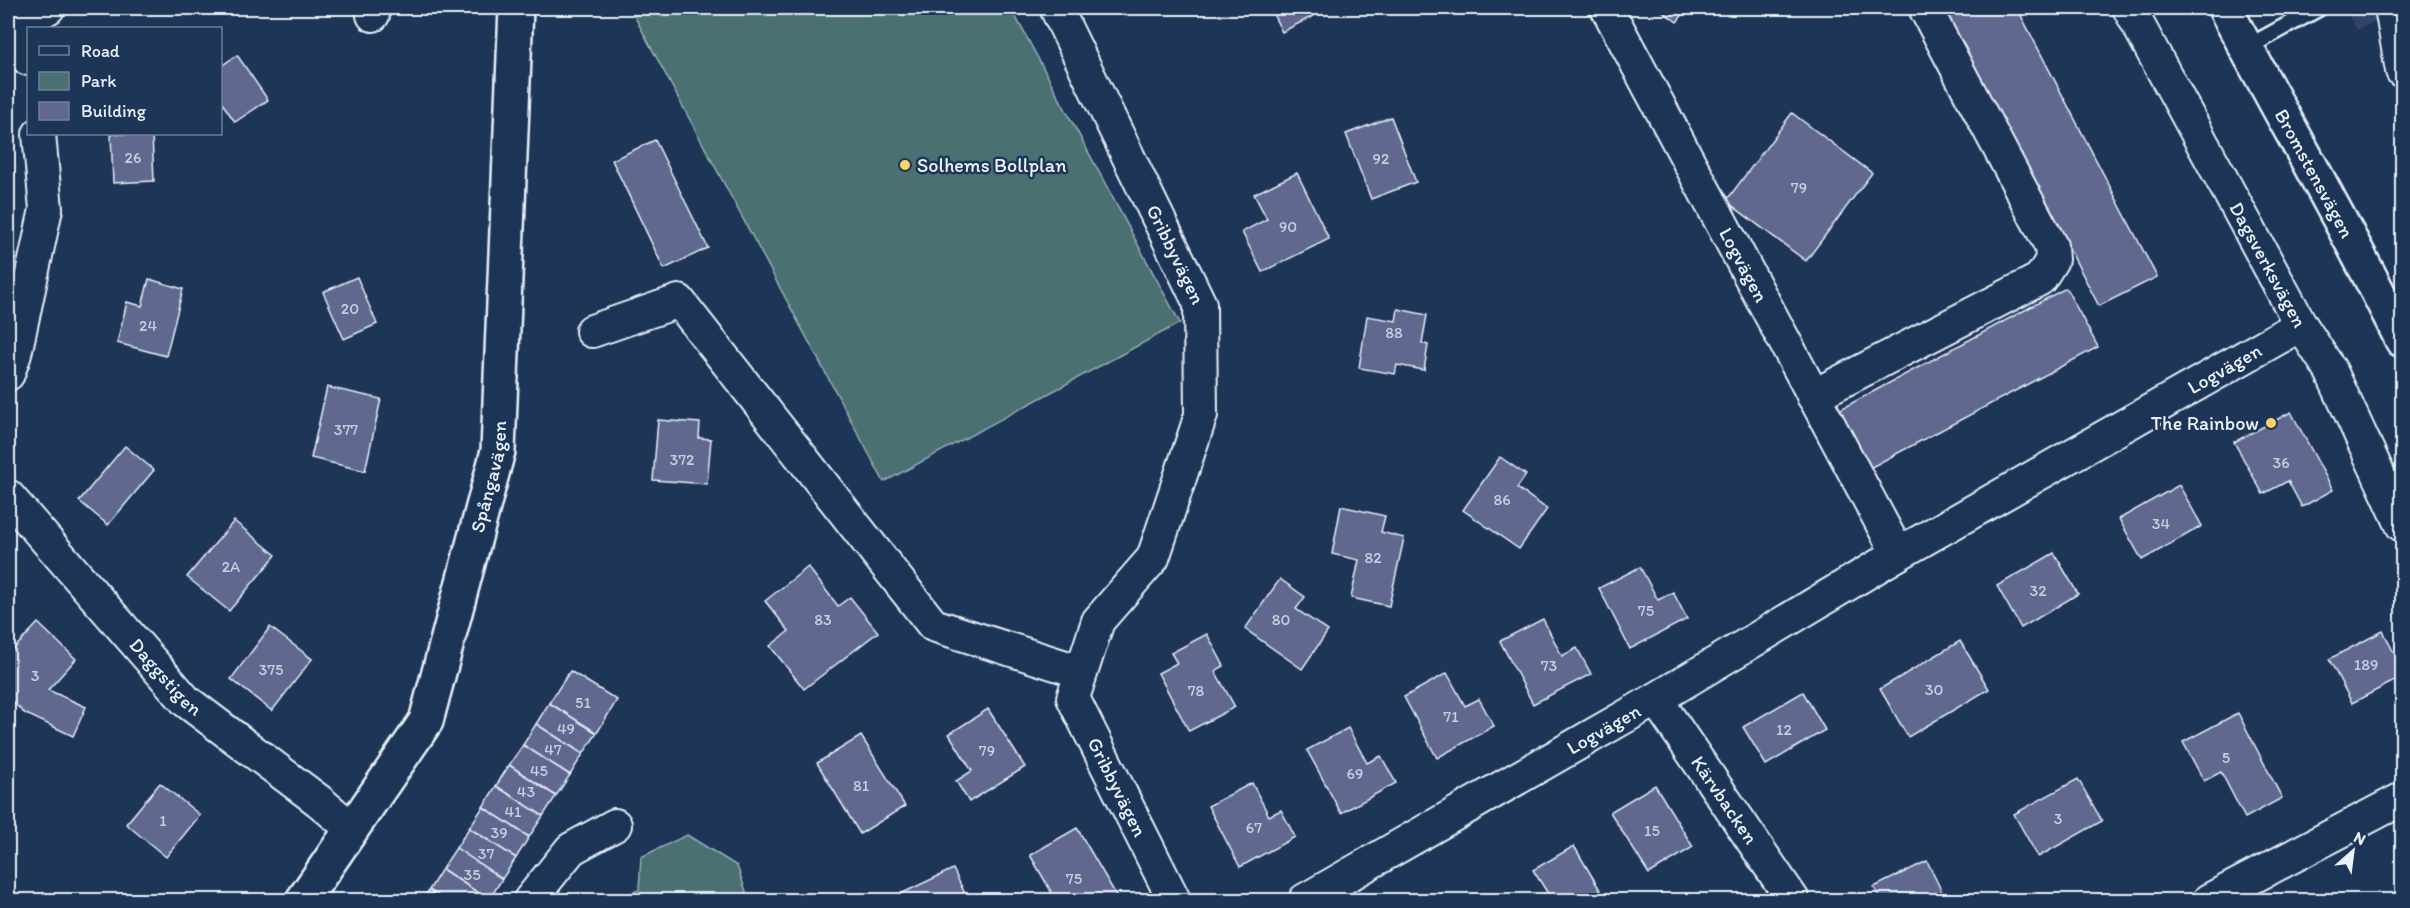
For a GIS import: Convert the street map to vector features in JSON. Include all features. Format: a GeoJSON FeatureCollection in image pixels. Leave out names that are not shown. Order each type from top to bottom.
{"type":"FeatureCollection","features":[{"type":"Feature","properties":{"kind":"street"},"geometry":{"type":"LineString","coordinates":[[27,57],[10,28],[48,8]]}},
{"type":"Feature","properties":{"kind":"street","name":"Spångavägen"},"geometry":{"type":"LineString","coordinates":[[303,900],[426,721],[498,451],[516,8]]}},
{"type":"Feature","properties":{"kind":"street","name":"Gribbyvägen"},"geometry":{"type":"LineString","coordinates":[[1056,8],[1200,304],[1201,415],[1153,558],[1098,621],[1073,698],[1174,900]]}},
{"type":"Feature","properties":{"kind":"street","name":"Logvägen"},"geometry":{"type":"LineString","coordinates":[[1607,8],[1898,554]]}},
{"type":"Feature","properties":{"kind":"street"},"geometry":{"type":"LineString","coordinates":[[1814,396],[2040,279],[2052,260],[2051,246],[1925,8]]}},
{"type":"Feature","properties":{"kind":"street","name":"Dagsverksvägen"},"geometry":{"type":"LineString","coordinates":[[2128,8],[2301,325],[2331,371],[2403,525]]}},
{"type":"Feature","properties":{"kind":"street","name":"Bromstensvägen"},"geometry":{"type":"LineString","coordinates":[[2225,8],[2366,266],[2403,340]]}},
{"type":"Feature","properties":{"kind":"street"},"geometry":{"type":"LineString","coordinates":[[2391,8],[2403,71]]}},
{"type":"Feature","properties":{"kind":"street"},"geometry":{"type":"LineString","coordinates":[[8,374],[15,354],[46,208],[39,135]]}},
{"type":"Feature","properties":{"kind":"street"},"geometry":{"type":"LineString","coordinates":[[592,331],[679,301],[933,625],[1081,672]]}},
{"type":"Feature","properties":{"kind":"street","name":"Logvägen"},"geometry":{"type":"LineString","coordinates":[[1305,900],[1656,699],[1898,554],[2301,325]]}},
{"type":"Feature","properties":{"kind":"street","name":"Daggstigen"},"geometry":{"type":"LineString","coordinates":[[8,496],[186,701],[319,801],[352,830]]}},
{"type":"Feature","properties":{"kind":"street","name":"Kärvbacken"},"geometry":{"type":"LineString","coordinates":[[1656,699],[1793,900]]}},
{"type":"Feature","properties":{"kind":"street"},"geometry":{"type":"LineString","coordinates":[[2209,900],[2403,799]]}},
{"type":"Feature","properties":{"kind":"street"},"geometry":{"type":"LineString","coordinates":[[530,900],[571,849],[615,825]]}},
{"type":"Feature","properties":{"kind":"lane"},"geometry":{"type":"LineString","coordinates":[[2246,48],[2319,8]]}},
{"type":"Feature","properties":{"kind":"shaded area"},"geometry":{"type":"Polygon","coordinates":[[[2344,8],[2402,8],[2357,30],[2344,8]]]}},
{"type":"Feature","properties":{"kind":"green space","name":"Solhems Bollplan"},"geometry":{"type":"Polygon","coordinates":[[[630,8],[1011,8],[1180,323],[884,482],[630,8]]]}},
{"type":"Feature","properties":{"kind":"green space"},"geometry":{"type":"Polygon","coordinates":[[[687,835],[737,866],[749,900],[606,900],[639,890],[641,857],[687,835]]]}},
{"type":"Feature","properties":{"kind":"building"},"geometry":{"type":"Polygon","coordinates":[[[1270,8],[1324,8],[1325,10],[1282,32],[1270,8]]]}},
{"type":"Feature","properties":{"kind":"building"},"geometry":{"type":"Polygon","coordinates":[[[1658,8],[1688,8],[1677,22],[1658,8]]]}},
{"type":"Feature","properties":{"kind":"building"},"geometry":{"type":"Polygon","coordinates":[[[1944,8],[2017,8],[2157,277],[2099,306],[1944,8]]]}},
{"type":"Feature","properties":{"kind":"building"},"geometry":{"type":"Polygon","coordinates":[[[237,55],[268,100],[235,122],[222,103],[222,66],[237,55]]]}},
{"type":"Feature","properties":{"kind":"building"},"geometry":{"type":"Polygon","coordinates":[[[1792,113],[1872,173],[1806,261],[1726,201],[1792,113]]]}},
{"type":"Feature","properties":{"kind":"building"},"geometry":{"type":"Polygon","coordinates":[[[1391,117],[1416,182],[1371,199],[1346,134],[1391,117]]]}},
{"type":"Feature","properties":{"kind":"building"},"geometry":{"type":"Polygon","coordinates":[[[111,135],[152,135],[154,181],[113,183],[111,135]]]}},
{"type":"Feature","properties":{"kind":"building"},"geometry":{"type":"Polygon","coordinates":[[[655,140],[708,248],[664,269],[612,160],[655,140]]]}},
{"type":"Feature","properties":{"kind":"building"},"geometry":{"type":"Polygon","coordinates":[[[1297,173],[1329,239],[1262,272],[1242,232],[1267,219],[1254,194],[1297,173]]]}},
{"type":"Feature","properties":{"kind":"building"},"geometry":{"type":"Polygon","coordinates":[[[357,277],[377,324],[344,339],[323,292],[357,277]]]}},
{"type":"Feature","properties":{"kind":"building"},"geometry":{"type":"Polygon","coordinates":[[[149,279],[183,289],[166,356],[117,343],[127,302],[142,306],[149,279]]]}},
{"type":"Feature","properties":{"kind":"building"},"geometry":{"type":"Polygon","coordinates":[[[2066,288],[2098,347],[1866,470],[1837,411],[2066,288]]]}},
{"type":"Feature","properties":{"kind":"building"},"geometry":{"type":"Polygon","coordinates":[[[1398,309],[1427,315],[1422,343],[1428,345],[1424,370],[1397,365],[1395,374],[1359,368],[1367,316],[1396,321],[1398,309]]]}},
{"type":"Feature","properties":{"kind":"building"},"geometry":{"type":"Polygon","coordinates":[[[327,387],[381,399],[365,471],[311,458],[327,387]]]}},
{"type":"Feature","properties":{"kind":"building"},"geometry":{"type":"Polygon","coordinates":[[[2291,412],[2333,490],[2302,507],[2288,481],[2263,494],[2234,442],[2291,412]]]}},
{"type":"Feature","properties":{"kind":"building"},"geometry":{"type":"Polygon","coordinates":[[[658,420],[700,423],[699,438],[711,439],[707,484],[653,480],[658,420]]]}},
{"type":"Feature","properties":{"kind":"building"},"geometry":{"type":"Polygon","coordinates":[[[125,446],[154,470],[108,525],[79,501],[125,446]]]}},
{"type":"Feature","properties":{"kind":"building"},"geometry":{"type":"Polygon","coordinates":[[[1500,457],[1526,475],[1517,488],[1547,509],[1519,549],[1463,510],[1500,457]]]}},
{"type":"Feature","properties":{"kind":"building"},"geometry":{"type":"Polygon","coordinates":[[[2179,485],[2202,526],[2142,560],[2119,519],[2179,485]]]}},
{"type":"Feature","properties":{"kind":"building"},"geometry":{"type":"Polygon","coordinates":[[[1341,506],[1385,516],[1381,532],[1404,538],[1389,606],[1351,598],[1359,560],[1332,554],[1341,506]]]}},
{"type":"Feature","properties":{"kind":"building"},"geometry":{"type":"Polygon","coordinates":[[[234,521],[276,555],[229,611],[187,577],[234,521]]]}},
{"type":"Feature","properties":{"kind":"building"},"geometry":{"type":"Polygon","coordinates":[[[2054,553],[2078,594],[2021,628],[1997,586],[2054,553]]]}},
{"type":"Feature","properties":{"kind":"building"},"geometry":{"type":"Polygon","coordinates":[[[808,567],[838,606],[850,597],[878,632],[804,689],[770,646],[789,631],[765,601],[808,567]]]}},
{"type":"Feature","properties":{"kind":"building"},"geometry":{"type":"Polygon","coordinates":[[[1640,567],[1658,600],[1673,592],[1687,619],[1630,649],[1599,588],[1640,567]]]}},
{"type":"Feature","properties":{"kind":"building"},"geometry":{"type":"Polygon","coordinates":[[[1280,579],[1305,597],[1296,609],[1328,631],[1302,669],[1245,629],[1280,579]]]}},
{"type":"Feature","properties":{"kind":"building"},"geometry":{"type":"Polygon","coordinates":[[[1543,619],[1562,656],[1577,648],[1591,674],[1533,704],[1500,641],[1543,619]]]}},
{"type":"Feature","properties":{"kind":"building"},"geometry":{"type":"Polygon","coordinates":[[[38,623],[76,659],[48,690],[86,707],[73,736],[24,713],[8,697],[8,655],[38,623]]]}},
{"type":"Feature","properties":{"kind":"building"},"geometry":{"type":"Polygon","coordinates":[[[270,627],[312,659],[272,711],[231,679],[270,627]]]}},
{"type":"Feature","properties":{"kind":"building"},"geometry":{"type":"Polygon","coordinates":[[[2383,631],[2402,669],[2402,677],[2352,703],[2329,659],[2383,631]]]}},
{"type":"Feature","properties":{"kind":"building"},"geometry":{"type":"Polygon","coordinates":[[[1207,634],[1224,666],[1215,671],[1235,707],[1189,731],[1158,673],[1177,663],[1171,653],[1207,634]]]}},
{"type":"Feature","properties":{"kind":"building"},"geometry":{"type":"Polygon","coordinates":[[[1960,641],[1989,689],[1908,737],[1880,689],[1960,641]]]}},
{"type":"Feature","properties":{"kind":"building"},"geometry":{"type":"Polygon","coordinates":[[[570,671],[617,700],[597,733],[549,703],[570,671]]]}},
{"type":"Feature","properties":{"kind":"building"},"geometry":{"type":"Polygon","coordinates":[[[1447,673],[1465,706],[1479,699],[1494,726],[1437,758],[1404,697],[1447,673]]]}},
{"type":"Feature","properties":{"kind":"building"},"geometry":{"type":"Polygon","coordinates":[[[1803,692],[1825,730],[1766,765],[1743,727],[1803,692]]]}},
{"type":"Feature","properties":{"kind":"building"},"geometry":{"type":"Polygon","coordinates":[[[549,703],[597,733],[583,754],[536,724],[549,703]]]}},
{"type":"Feature","properties":{"kind":"building"},"geometry":{"type":"Polygon","coordinates":[[[988,709],[1025,767],[969,802],[956,781],[972,771],[949,734],[988,709]]]}},
{"type":"Feature","properties":{"kind":"building"},"geometry":{"type":"Polygon","coordinates":[[[2238,713],[2282,798],[2245,818],[2221,772],[2204,781],[2183,742],[2238,713]]]}},
{"type":"Feature","properties":{"kind":"building"},"geometry":{"type":"Polygon","coordinates":[[[536,724],[583,754],[570,775],[523,745],[536,724]]]}},
{"type":"Feature","properties":{"kind":"building"},"geometry":{"type":"Polygon","coordinates":[[[1348,728],[1367,763],[1381,756],[1396,783],[1341,813],[1307,750],[1348,728]]]}},
{"type":"Feature","properties":{"kind":"building"},"geometry":{"type":"Polygon","coordinates":[[[861,736],[905,806],[860,834],[817,763],[861,736]]]}},
{"type":"Feature","properties":{"kind":"building"},"geometry":{"type":"Polygon","coordinates":[[[523,745],[570,775],[556,796],[509,765],[523,745]]]}},
{"type":"Feature","properties":{"kind":"building"},"geometry":{"type":"Polygon","coordinates":[[[509,765],[556,796],[543,816],[496,786],[509,765]]]}},
{"type":"Feature","properties":{"kind":"building"},"geometry":{"type":"Polygon","coordinates":[[[2078,779],[2102,821],[2038,857],[2014,814],[2078,779]]]}},
{"type":"Feature","properties":{"kind":"building"},"geometry":{"type":"Polygon","coordinates":[[[160,783],[200,815],[166,857],[126,824],[160,783]]]}},
{"type":"Feature","properties":{"kind":"building"},"geometry":{"type":"Polygon","coordinates":[[[1252,783],[1269,816],[1281,810],[1295,837],[1240,867],[1208,806],[1252,783]]]}},
{"type":"Feature","properties":{"kind":"building"},"geometry":{"type":"Polygon","coordinates":[[[1655,785],[1693,847],[1649,874],[1610,812],[1655,785]]]}},
{"type":"Feature","properties":{"kind":"building"},"geometry":{"type":"Polygon","coordinates":[[[496,786],[543,816],[529,837],[483,807],[496,786]]]}},
{"type":"Feature","properties":{"kind":"building"},"geometry":{"type":"Polygon","coordinates":[[[483,807],[529,837],[516,858],[469,828],[483,807]]]}},
{"type":"Feature","properties":{"kind":"building"},"geometry":{"type":"Polygon","coordinates":[[[469,828],[516,858],[502,879],[456,848],[469,828]]]}},
{"type":"Feature","properties":{"kind":"building"},"geometry":{"type":"Polygon","coordinates":[[[1077,828],[1119,900],[1056,900],[1030,855],[1077,828]]]}},
{"type":"Feature","properties":{"kind":"building"},"geometry":{"type":"Polygon","coordinates":[[[1574,846],[1606,900],[1552,900],[1533,870],[1574,846]]]}},
{"type":"Feature","properties":{"kind":"building"},"geometry":{"type":"Polygon","coordinates":[[[456,848],[502,879],[489,900],[442,869],[456,848]]]}},
{"type":"Feature","properties":{"kind":"building"},"geometry":{"type":"Polygon","coordinates":[[[1927,861],[1945,898],[1939,900],[1881,900],[1874,887],[1927,861]]]}},
{"type":"Feature","properties":{"kind":"building"},"geometry":{"type":"Polygon","coordinates":[[[442,869],[489,900],[445,900],[429,890],[442,869]]]}},
{"type":"Feature","properties":{"kind":"building"},"geometry":{"type":"Polygon","coordinates":[[[953,869],[968,900],[896,900],[894,897],[953,869]]]}},
{"type":"Feature","properties":{"kind":"building"},"geometry":{"type":"Polygon","coordinates":[[[429,890],[445,900],[422,900],[429,890]]]}},
{"type":"Feature","properties":{"kind":"place","name":"Solhems Bollplan"},"geometry":{"type":"Point","coordinates":[905,165]}},
{"type":"Feature","properties":{"kind":"place","name":"The Rainbow"},"geometry":{"type":"Point","coordinates":[2271,423]}}]}
